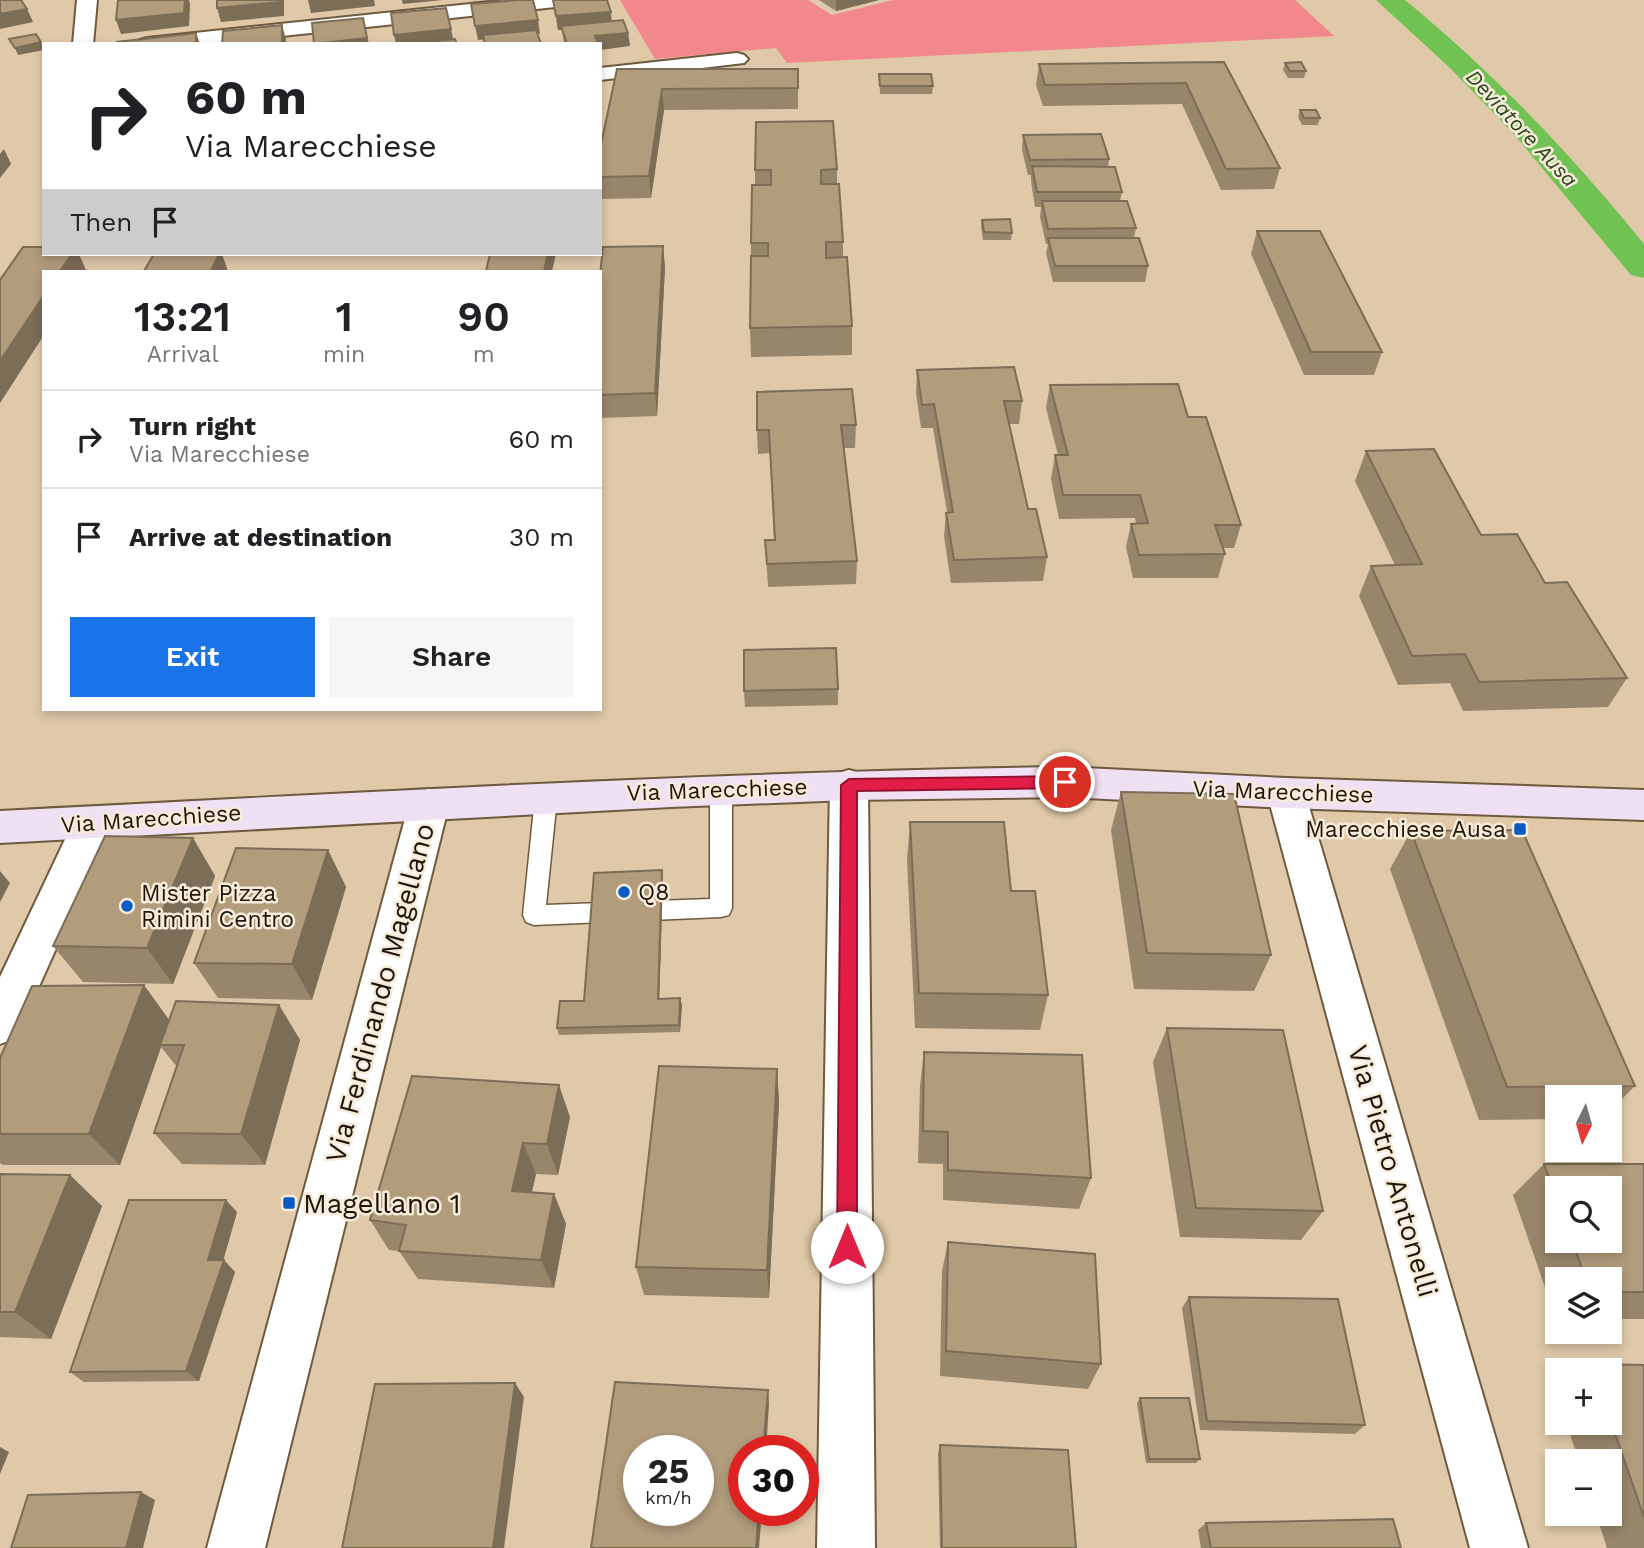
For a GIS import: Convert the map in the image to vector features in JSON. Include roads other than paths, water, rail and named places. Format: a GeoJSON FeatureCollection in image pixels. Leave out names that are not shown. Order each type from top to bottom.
{"type":"FeatureCollection","features":[{"type":"Feature","properties":{"kind":"main road","name":"Via Marecchiese"},"geometry":{"type":"LineString","coordinates":[[0,827],[721,790],[1065,782],[1286,793],[1644,805]]}},
{"type":"Feature","properties":{"kind":"street"},"geometry":{"type":"LineString","coordinates":[[83,42],[87,0]]}},
{"type":"Feature","properties":{"kind":"street"},"geometry":{"type":"LineString","coordinates":[[166,42],[565,0]]}},
{"type":"Feature","properties":{"kind":"street"},"geometry":{"type":"LineString","coordinates":[[602,74],[737,59]]}},
{"type":"Feature","properties":{"kind":"street"},"geometry":{"type":"LineString","coordinates":[[846,1548],[849,785]]}},
{"type":"Feature","properties":{"kind":"street","name":"Via Pietro Antonelli"},"geometry":{"type":"LineString","coordinates":[[1286,793],[1499,1548]]}},
{"type":"Feature","properties":{"kind":"street","name":"Via Ferdinando Magellano"},"geometry":{"type":"LineString","coordinates":[[236,1548],[429,804]]}},
{"type":"Feature","properties":{"kind":"street"},"geometry":{"type":"LineString","coordinates":[[0,1024],[92,823]]}},
{"type":"Feature","properties":{"kind":"lane"},"geometry":{"type":"LineString","coordinates":[[546,798],[534,915],[721,908],[721,790]]}},
{"type":"Feature","properties":{"kind":"waterway","name":"Deviatore Ausa"},"geometry":{"type":"LineString","coordinates":[[1389,0],[1459,61],[1524,126],[1644,267]]}},
{"type":"Feature","properties":{"kind":"place","name":"Marecchiese Ausa"},"geometry":{"type":"Point","coordinates":[1520,829]}},
{"type":"Feature","properties":{"kind":"place","name":"Q8"},"geometry":{"type":"Point","coordinates":[624,892]}},
{"type":"Feature","properties":{"kind":"place","name":"Mister Pizza Rimini Centro"},"geometry":{"type":"Point","coordinates":[127,906]}},
{"type":"Feature","properties":{"kind":"place","name":"Magellano 1"},"geometry":{"type":"Point","coordinates":[289,1203]}}]}
